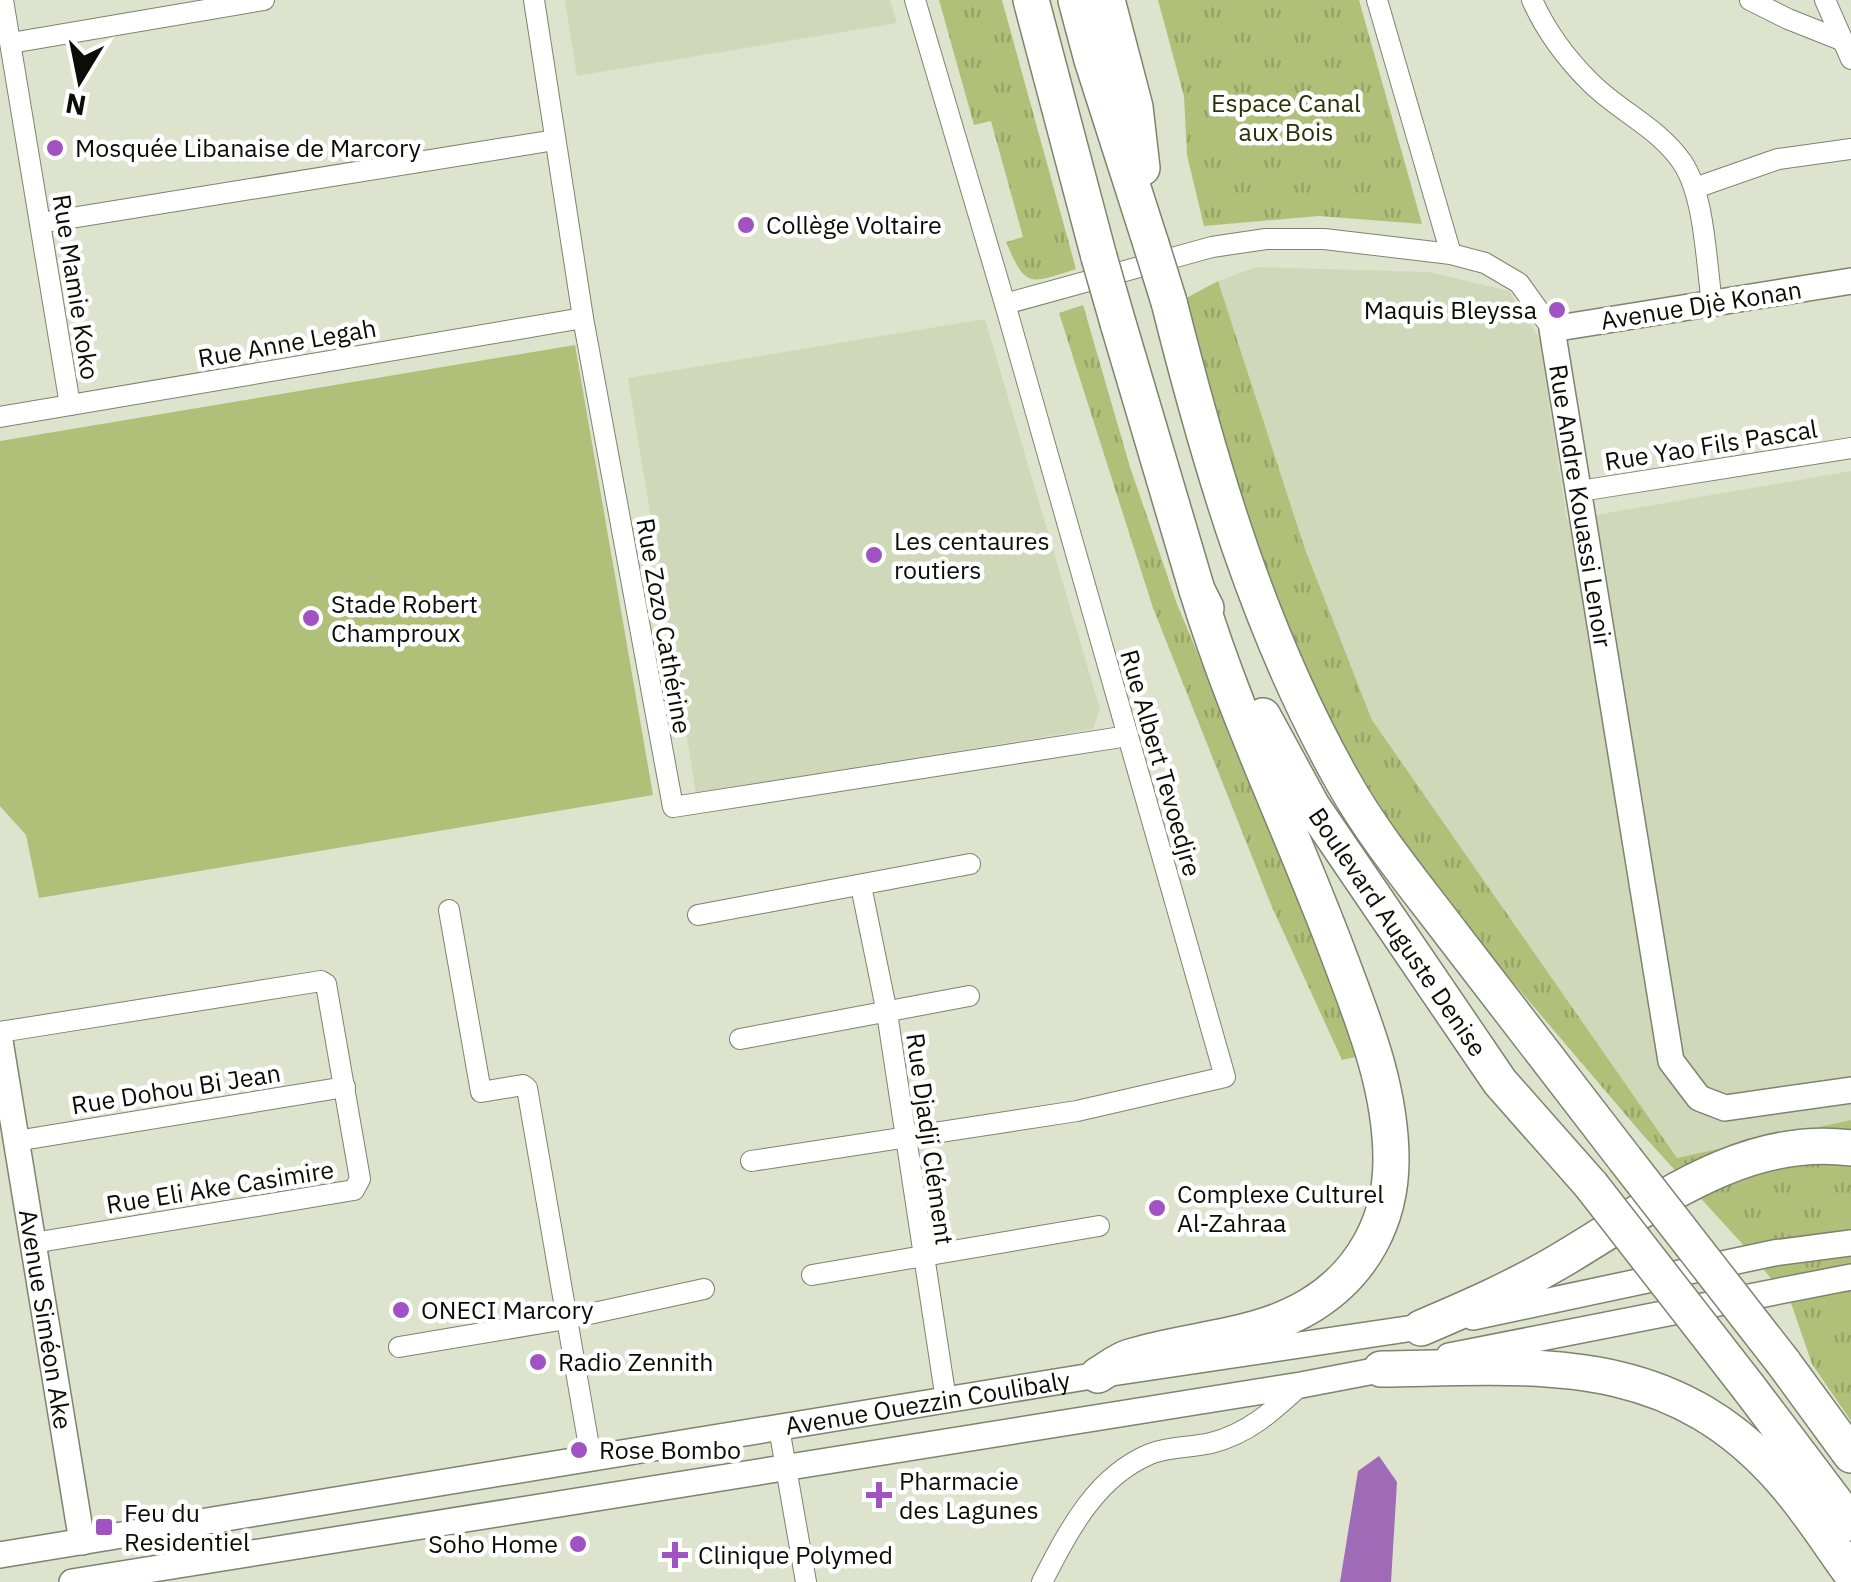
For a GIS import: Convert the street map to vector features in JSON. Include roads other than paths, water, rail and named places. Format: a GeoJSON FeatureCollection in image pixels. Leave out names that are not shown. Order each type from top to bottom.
{"type":"FeatureCollection","features":[{"type":"Feature","properties":{"kind":"highway","name":"Boulevard Auguste Denise"},"geometry":{"type":"LineString","coordinates":[[1030,0],[1098,257],[1196,590],[1312,806],[1500,1082],[1591,1186],[1851,1524]]}},
{"type":"Feature","properties":{"kind":"highway","name":"Boulevard Auguste Denise"},"geometry":{"type":"LineString","coordinates":[[1076,0],[1242,558],[1300,701],[1346,788],[1412,881],[1851,1455]]}},
{"type":"Feature","properties":{"kind":"highway","name":"Boulevard Auguste Denise"},"geometry":{"type":"LineString","coordinates":[[1106,0],[1134,107],[1151,244]]}},
{"type":"Feature","properties":{"kind":"highway"},"geometry":{"type":"LineString","coordinates":[[1098,1375],[1128,1357],[1241,1333],[1311,1305],[1356,1267],[1376,1236],[1391,1162],[1387,1107],[1371,1042],[1310,880],[1219,664],[1196,590]]}},
{"type":"Feature","properties":{"kind":"highway"},"geometry":{"type":"LineString","coordinates":[[1421,1328],[1493,1298],[1559,1262],[1651,1203],[1706,1175],[1750,1158],[1790,1150],[1851,1148]]}},
{"type":"Feature","properties":{"kind":"highway"},"geometry":{"type":"LineString","coordinates":[[1783,1362],[1851,1434]]}},
{"type":"Feature","properties":{"kind":"highway"},"geometry":{"type":"LineString","coordinates":[[1380,1369],[1578,1370],[1632,1382],[1688,1402],[1734,1434],[1783,1480],[1851,1573]]}},
{"type":"Feature","properties":{"kind":"street","name":"Rue Mamie Koko"},"geometry":{"type":"LineString","coordinates":[[3,0],[70,405]]}},
{"type":"Feature","properties":{"kind":"street"},"geometry":{"type":"LineString","coordinates":[[10,42],[264,0]]}},
{"type":"Feature","properties":{"kind":"street","name":"Rue Zozo Cathérine"},"geometry":{"type":"LineString","coordinates":[[534,0],[583,318],[674,807],[1128,736]]}},
{"type":"Feature","properties":{"kind":"street","name":"Rue Albert Tevoedjre"},"geometry":{"type":"LineString","coordinates":[[751,1161],[1077,1111],[1224,1077],[916,0]]}},
{"type":"Feature","properties":{"kind":"street"},"geometry":{"type":"LineString","coordinates":[[1376,0],[1452,254]]}},
{"type":"Feature","properties":{"kind":"street"},"geometry":{"type":"LineString","coordinates":[[1532,0],[1554,39],[1590,83],[1655,132],[1682,162],[1695,188],[1712,303]]}},
{"type":"Feature","properties":{"kind":"street"},"geometry":{"type":"LineString","coordinates":[[1750,0],[1846,50]]}},
{"type":"Feature","properties":{"kind":"street"},"geometry":{"type":"LineString","coordinates":[[1824,0],[1846,50]]}},
{"type":"Feature","properties":{"kind":"street"},"geometry":{"type":"LineString","coordinates":[[40,222],[555,140]]}},
{"type":"Feature","properties":{"kind":"street"},"geometry":{"type":"LineString","coordinates":[[1695,188],[1778,159],[1851,148]]}},
{"type":"Feature","properties":{"kind":"street","name":"Rue Andre Kouassi Lenoir"},"geometry":{"type":"LineString","coordinates":[[1005,304],[1212,247],[1266,239],[1324,239],[1452,254],[1485,264],[1519,283],[1552,328],[1671,1061],[1699,1098],[1725,1108],[1851,1090]]}},
{"type":"Feature","properties":{"kind":"street","name":"Avenue Djè Konan"},"geometry":{"type":"LineString","coordinates":[[1552,328],[1851,281]]}},
{"type":"Feature","properties":{"kind":"street","name":"Rue Anne Legah"},"geometry":{"type":"LineString","coordinates":[[0,417],[583,318]]}},
{"type":"Feature","properties":{"kind":"street","name":"Rue Yao Fils Pascal"},"geometry":{"type":"LineString","coordinates":[[1580,491],[1851,448]]}},
{"type":"Feature","properties":{"kind":"street"},"geometry":{"type":"LineString","coordinates":[[698,915],[970,864]]}},
{"type":"Feature","properties":{"kind":"street","name":"Rue Djadji Clément"},"geometry":{"type":"LineString","coordinates":[[861,886],[887,1012],[946,1400]]}},
{"type":"Feature","properties":{"kind":"street"},"geometry":{"type":"LineString","coordinates":[[449,910],[481,1092],[524,1085],[527,1088],[590,1458]]}},
{"type":"Feature","properties":{"kind":"street","name":"Rue Eli Ake Casimire"},"geometry":{"type":"LineString","coordinates":[[0,1032],[321,981],[326,984],[360,1180],[354,1190],[33,1243]]}},
{"type":"Feature","properties":{"kind":"street"},"geometry":{"type":"LineString","coordinates":[[740,1039],[969,996]]}},
{"type":"Feature","properties":{"kind":"street","name":"Avenue Siméon Ake"},"geometry":{"type":"LineString","coordinates":[[0,1041],[82,1542]]}},
{"type":"Feature","properties":{"kind":"street","name":"Rue Dohou Bi Jean"},"geometry":{"type":"LineString","coordinates":[[16,1141],[345,1087]]}},
{"type":"Feature","properties":{"kind":"street"},"geometry":{"type":"LineString","coordinates":[[812,1275],[1099,1226]]}},
{"type":"Feature","properties":{"kind":"street","name":"Avenue Ouezzin Coulibaly"},"geometry":{"type":"LineString","coordinates":[[0,1555],[1098,1375],[1421,1328],[1774,1253],[1851,1243]]}},
{"type":"Feature","properties":{"kind":"street","name":"Avenue Ouezzin Coulibaly"},"geometry":{"type":"LineString","coordinates":[[83,1581],[1300,1385],[1851,1277]]}},
{"type":"Feature","properties":{"kind":"street"},"geometry":{"type":"LineString","coordinates":[[398,1348],[566,1319],[704,1289]]}},
{"type":"Feature","properties":{"kind":"street"},"geometry":{"type":"LineString","coordinates":[[1042,1582],[1075,1519],[1103,1486],[1126,1467],[1176,1446],[1208,1444],[1236,1435],[1268,1415],[1300,1385]]}},
{"type":"Feature","properties":{"kind":"street"},"geometry":{"type":"LineString","coordinates":[[779,1428],[806,1582]]}},
{"type":"Feature","properties":{"kind":"place","name":"Mosquée Libanaise de Marcory"},"geometry":{"type":"Point","coordinates":[55,148]}},
{"type":"Feature","properties":{"kind":"place","name":"Collège Voltaire"},"geometry":{"type":"Point","coordinates":[746,225]}},
{"type":"Feature","properties":{"kind":"place","name":"Maquis Bleyssa"},"geometry":{"type":"Point","coordinates":[1557,310]}},
{"type":"Feature","properties":{"kind":"place","name":"Les centaures routiers"},"geometry":{"type":"Point","coordinates":[874,555]}},
{"type":"Feature","properties":{"kind":"place","name":"Stade Robert Champroux"},"geometry":{"type":"Point","coordinates":[311,618]}},
{"type":"Feature","properties":{"kind":"place","name":"Complexe Culturel Al-Zahraa"},"geometry":{"type":"Point","coordinates":[1157,1208]}},
{"type":"Feature","properties":{"kind":"place","name":"ONECI Marcory"},"geometry":{"type":"Point","coordinates":[401,1310]}},
{"type":"Feature","properties":{"kind":"place","name":"Radio Zennith"},"geometry":{"type":"Point","coordinates":[538,1362]}},
{"type":"Feature","properties":{"kind":"place","name":"Rose Bombo"},"geometry":{"type":"Point","coordinates":[579,1450]}},
{"type":"Feature","properties":{"kind":"place","name":"Pharmacie des Lagunes"},"geometry":{"type":"Point","coordinates":[879,1495]}},
{"type":"Feature","properties":{"kind":"place","name":"Feu du Residentiel"},"geometry":{"type":"Point","coordinates":[104,1527]}},
{"type":"Feature","properties":{"kind":"place","name":"Soho Home"},"geometry":{"type":"Point","coordinates":[578,1544]}},
{"type":"Feature","properties":{"kind":"place","name":"Clinique Polymed"},"geometry":{"type":"Point","coordinates":[675,1555]}},
{"type":"Feature","properties":{"kind":"park label","name":"Espace Canal aux Bois"},"geometry":{"type":"Point","coordinates":[1286,118]}}]}
